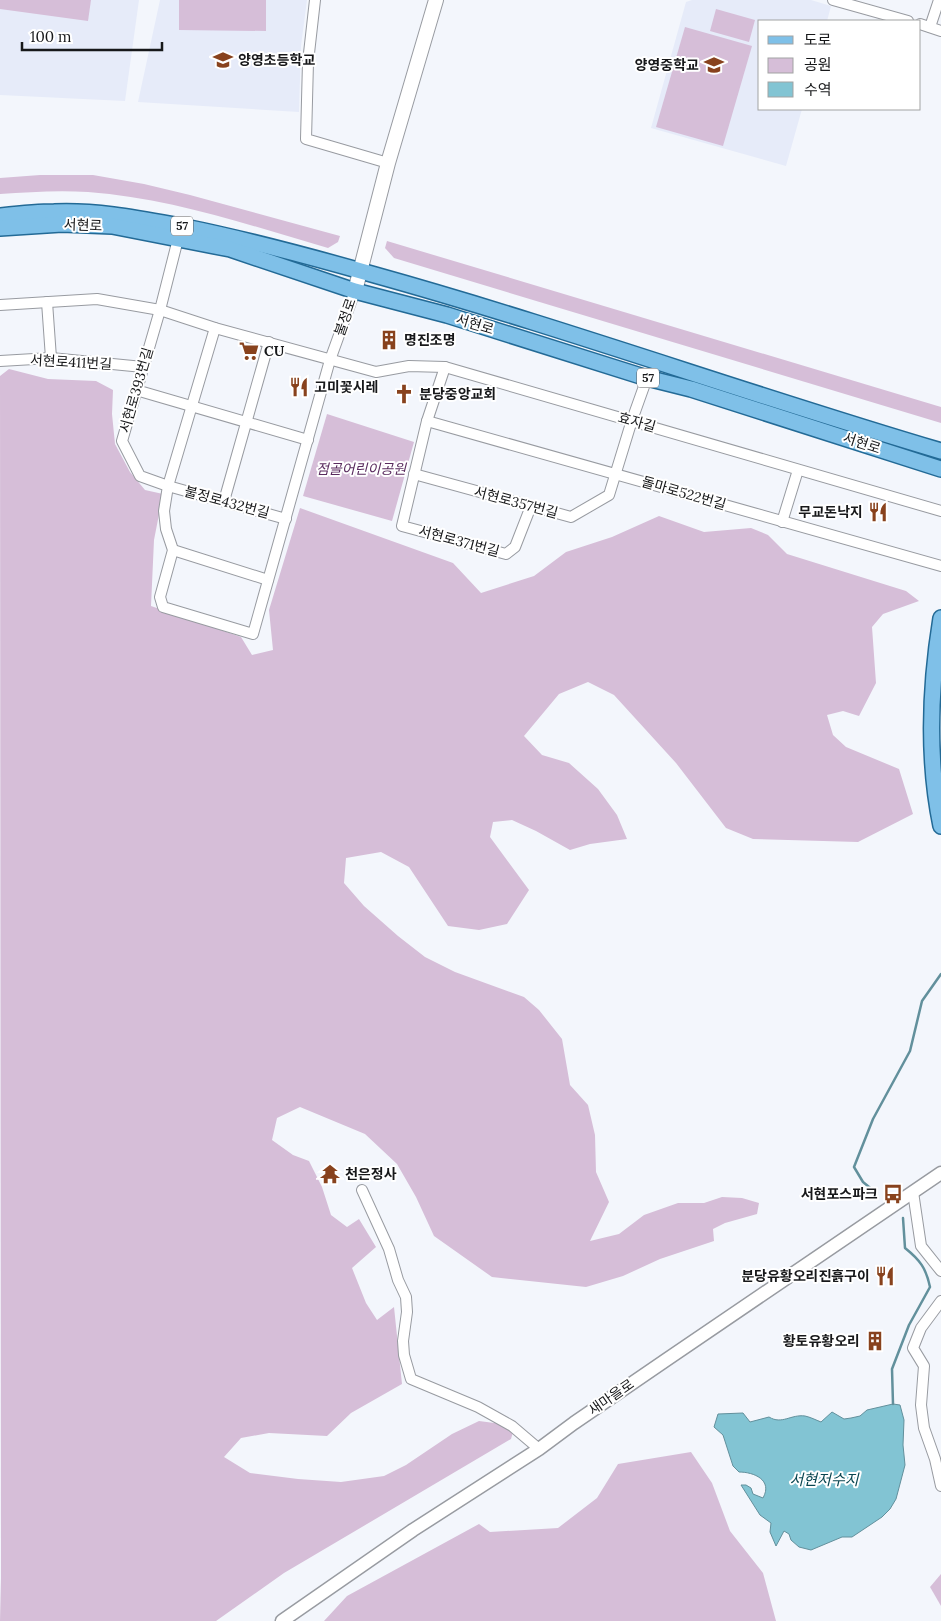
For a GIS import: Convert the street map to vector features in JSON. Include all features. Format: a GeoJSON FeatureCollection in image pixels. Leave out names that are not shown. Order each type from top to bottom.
{"type":"FeatureCollection","features":[{"type":"Feature","properties":{"kind":"main road","name":"불정로"},"geometry":{"type":"LineString","coordinates":[[355,290],[388,162],[436,0]]}},
{"type":"Feature","properties":{"kind":"main road","name":"서현로"},"geometry":{"type":"LineString","coordinates":[[0,216],[54,212],[104,214],[147,219],[220,234],[359,270],[471,302],[941,451]]}},
{"type":"Feature","properties":{"kind":"main road","name":"서현로"},"geometry":{"type":"LineString","coordinates":[[0,228],[62,224],[112,226],[230,249],[355,290],[447,315],[647,378],[691,389],[941,469]]}},
{"type":"Feature","properties":{"kind":"main road"},"geometry":{"type":"LineString","coordinates":[[941,618],[934,666],[932,709],[933,756],[941,826]]}},
{"type":"Feature","properties":{"kind":"street"},"geometry":{"type":"LineString","coordinates":[[315,0],[308,62],[306,139],[388,162]]}},
{"type":"Feature","properties":{"kind":"street"},"geometry":{"type":"LineString","coordinates":[[833,0],[904,20]]}},
{"type":"Feature","properties":{"kind":"street"},"geometry":{"type":"LineString","coordinates":[[930,28],[938,0]]}},
{"type":"Feature","properties":{"kind":"street"},"geometry":{"type":"LineString","coordinates":[[921,24],[941,31]]}},
{"type":"Feature","properties":{"kind":"street","name":"서현로393번길"},"geometry":{"type":"LineString","coordinates":[[168,486],[140,476],[122,441],[160,310],[178,238]]}},
{"type":"Feature","properties":{"kind":"street","name":"불정로"},"geometry":{"type":"LineString","coordinates":[[173,550],[160,597],[163,607],[253,634],[330,360],[355,290]]}},
{"type":"Feature","properties":{"kind":"street","name":"효자길"},"geometry":{"type":"LineString","coordinates":[[0,305],[97,299],[160,310],[215,328],[376,372],[409,366],[445,367],[941,511]]}},
{"type":"Feature","properties":{"kind":"street"},"geometry":{"type":"LineString","coordinates":[[48,302],[51,358]]}},
{"type":"Feature","properties":{"kind":"street"},"geometry":{"type":"LineString","coordinates":[[215,328],[168,486],[164,511],[166,529],[173,550],[268,580]]}},
{"type":"Feature","properties":{"kind":"street"},"geometry":{"type":"LineString","coordinates":[[224,501],[269,342]]}},
{"type":"Feature","properties":{"kind":"street","name":"서현로411번길"},"geometry":{"type":"LineString","coordinates":[[0,361],[51,358],[142,367]]}},
{"type":"Feature","properties":{"kind":"street","name":"서현로371번길"},"geometry":{"type":"LineString","coordinates":[[445,367],[427,421],[402,526],[506,554],[515,548],[531,506]]}},
{"type":"Feature","properties":{"kind":"street","name":"서현로357번길"},"geometry":{"type":"LineString","coordinates":[[414,474],[571,517],[610,496],[632,420],[647,378]]}},
{"type":"Feature","properties":{"kind":"street"},"geometry":{"type":"LineString","coordinates":[[136,390],[308,440]]}},
{"type":"Feature","properties":{"kind":"street","name":"돌마로522번길"},"geometry":{"type":"LineString","coordinates":[[427,421],[941,566]]}},
{"type":"Feature","properties":{"kind":"street"},"geometry":{"type":"LineString","coordinates":[[782,522],[798,470]]}},
{"type":"Feature","properties":{"kind":"street","name":"불정로432번길"},"geometry":{"type":"LineString","coordinates":[[168,486],[286,519]]}},
{"type":"Feature","properties":{"kind":"street","name":"새마을로"},"geometry":{"type":"LineString","coordinates":[[282,1621],[413,1530],[539,1449],[650,1370],[941,1173]]}},
{"type":"Feature","properties":{"kind":"street"},"geometry":{"type":"LineString","coordinates":[[362,1190],[389,1249],[398,1280],[406,1297],[407,1312],[403,1341],[404,1355],[411,1379],[478,1407],[504,1421],[539,1449]]}},
{"type":"Feature","properties":{"kind":"street"},"geometry":{"type":"LineString","coordinates":[[913,1192],[921,1246],[941,1271]]}},
{"type":"Feature","properties":{"kind":"street"},"geometry":{"type":"LineString","coordinates":[[941,1301],[921,1328],[913,1348],[924,1366],[921,1405],[924,1428],[935,1459],[941,1486]]}},
{"type":"Feature","properties":{"kind":"shaded area"},"geometry":{"type":"Polygon","coordinates":[[[0,0],[139,0],[125,101],[0,95],[0,0]]]}},
{"type":"Feature","properties":{"kind":"shaded area","name":"양영초등학교"},"geometry":{"type":"Polygon","coordinates":[[[160,0],[307,0],[301,46],[299,112],[138,102],[160,0]]]}},
{"type":"Feature","properties":{"kind":"shaded area","name":"양영중학교"},"geometry":{"type":"Polygon","coordinates":[[[692,0],[811,0],[831,6],[827,20],[758,20],[758,110],[802,110],[786,166],[651,128],[686,2],[692,0]]]}},
{"type":"Feature","properties":{"kind":"green space"},"geometry":{"type":"Polygon","coordinates":[[[0,0],[91,0],[88,21],[0,9],[0,0]]]}},
{"type":"Feature","properties":{"kind":"green space"},"geometry":{"type":"Polygon","coordinates":[[[179,0],[266,0],[266,31],[179,30],[179,0]]]}},
{"type":"Feature","properties":{"kind":"green space"},"geometry":{"type":"Polygon","coordinates":[[[716,9],[755,20],[749,42],[710,31],[716,9]]]}},
{"type":"Feature","properties":{"kind":"green space"},"geometry":{"type":"Polygon","coordinates":[[[685,27],[752,46],[723,146],[656,127],[685,27]]]}},
{"type":"Feature","properties":{"kind":"green space"},"geometry":{"type":"Polygon","coordinates":[[[40,175],[93,175],[144,184],[340,236],[338,242],[328,248],[179,206],[119,195],[77,191],[0,194],[0,178],[40,175]]]}},
{"type":"Feature","properties":{"kind":"green space"},"geometry":{"type":"Polygon","coordinates":[[[387,241],[941,407],[941,423],[394,258],[385,248],[387,241]]]}},
{"type":"Feature","properties":{"kind":"green space"},"geometry":{"type":"Polygon","coordinates":[[[9,369],[48,379],[96,381],[113,390],[112,414],[115,444],[130,472],[145,490],[163,494],[154,540],[151,606],[241,637],[252,655],[273,650],[269,610],[300,508],[453,563],[481,593],[534,576],[566,552],[612,537],[659,516],[704,532],[751,528],[768,535],[787,554],[906,591],[919,601],[883,614],[872,627],[876,683],[859,716],[843,711],[827,715],[833,735],[846,747],[899,769],[913,814],[858,842],[753,839],[726,828],[676,763],[614,695],[588,682],[559,694],[524,736],[542,755],[569,763],[598,789],[617,815],[627,839],[590,844],[570,850],[512,820],[493,822],[490,837],[529,890],[507,924],[479,930],[448,926],[409,867],[381,852],[346,858],[344,883],[364,906],[398,936],[425,957],[455,972],[524,997],[539,1010],[562,1039],[570,1085],[588,1105],[595,1135],[596,1172],[609,1202],[590,1241],[619,1234],[644,1215],[678,1203],[704,1203],[722,1197],[742,1198],[759,1203],[757,1214],[725,1223],[713,1229],[714,1241],[660,1259],[623,1276],[586,1287],[492,1277],[434,1236],[416,1197],[397,1164],[365,1134],[300,1107],[277,1118],[272,1140],[293,1155],[309,1161],[322,1187],[331,1215],[347,1227],[359,1219],[376,1247],[352,1268],[366,1303],[377,1320],[394,1307],[402,1384],[351,1413],[327,1436],[269,1433],[241,1438],[224,1457],[250,1473],[341,1482],[384,1476],[406,1465],[452,1434],[479,1421],[502,1424],[513,1432],[511,1439],[284,1573],[216,1621],[0,1621],[0,376],[9,369]]]}},
{"type":"Feature","properties":{"kind":"green space","name":"점골어린이공원"},"geometry":{"type":"Polygon","coordinates":[[[327,414],[414,442],[392,521],[303,496],[327,414]]]}},
{"type":"Feature","properties":{"kind":"green space"},"geometry":{"type":"Polygon","coordinates":[[[691,1452],[712,1483],[730,1531],[763,1573],[776,1621],[324,1621],[347,1596],[479,1524],[490,1532],[558,1528],[597,1498],[618,1464],[691,1452]]]}},
{"type":"Feature","properties":{"kind":"green space"},"geometry":{"type":"Polygon","coordinates":[[[941,1574],[941,1606],[930,1587],[941,1574]]]}},
{"type":"Feature","properties":{"kind":"water","name":"서현저수지"},"geometry":{"type":"Polygon","coordinates":[[[893,1404],[900,1405],[904,1420],[903,1445],[905,1465],[896,1499],[890,1509],[882,1517],[852,1537],[842,1537],[811,1550],[799,1547],[791,1540],[789,1534],[784,1531],[776,1546],[770,1532],[771,1523],[760,1515],[741,1485],[746,1485],[751,1488],[753,1494],[763,1498],[766,1486],[756,1475],[739,1472],[733,1466],[723,1435],[714,1427],[718,1414],[743,1413],[750,1422],[769,1417],[782,1420],[795,1416],[807,1416],[821,1422],[832,1412],[844,1419],[860,1416],[867,1410],[893,1404]]]}},
{"type":"Feature","properties":{"kind":"waterway"},"geometry":{"type":"LineString","coordinates":[[874,1191],[863,1182],[854,1167],[873,1119],[910,1051],[922,1001],[941,974]]}},
{"type":"Feature","properties":{"kind":"waterway"},"geometry":{"type":"LineString","coordinates":[[893,1404],[892,1369],[909,1325],[930,1287],[922,1265],[905,1248],[903,1218]]}},
{"type":"Feature","properties":{"kind":"place","name":"양영초등학교"},"geometry":{"type":"Point","coordinates":[223,60]}},
{"type":"Feature","properties":{"kind":"place","name":"양영중학교"},"geometry":{"type":"Point","coordinates":[714,65]}},
{"type":"Feature","properties":{"kind":"place","name":"명진조명"},"geometry":{"type":"Point","coordinates":[389,340]}},
{"type":"Feature","properties":{"kind":"place","name":"CU"},"geometry":{"type":"Point","coordinates":[249,351]}},
{"type":"Feature","properties":{"kind":"place","name":"고미꽃시레"},"geometry":{"type":"Point","coordinates":[299,387]}},
{"type":"Feature","properties":{"kind":"place","name":"분당중앙교회"},"geometry":{"type":"Point","coordinates":[404,394]}},
{"type":"Feature","properties":{"kind":"place","name":"무교돈낙지"},"geometry":{"type":"Point","coordinates":[878,512]}},
{"type":"Feature","properties":{"kind":"place","name":"천은정사"},"geometry":{"type":"Point","coordinates":[330,1174]}},
{"type":"Feature","properties":{"kind":"place","name":"서현포스파크"},"geometry":{"type":"Point","coordinates":[893,1194]}},
{"type":"Feature","properties":{"kind":"place","name":"분당유황오리진흙구이"},"geometry":{"type":"Point","coordinates":[885,1276]}},
{"type":"Feature","properties":{"kind":"place","name":"황토유황오리"},"geometry":{"type":"Point","coordinates":[875,1341]}}]}
